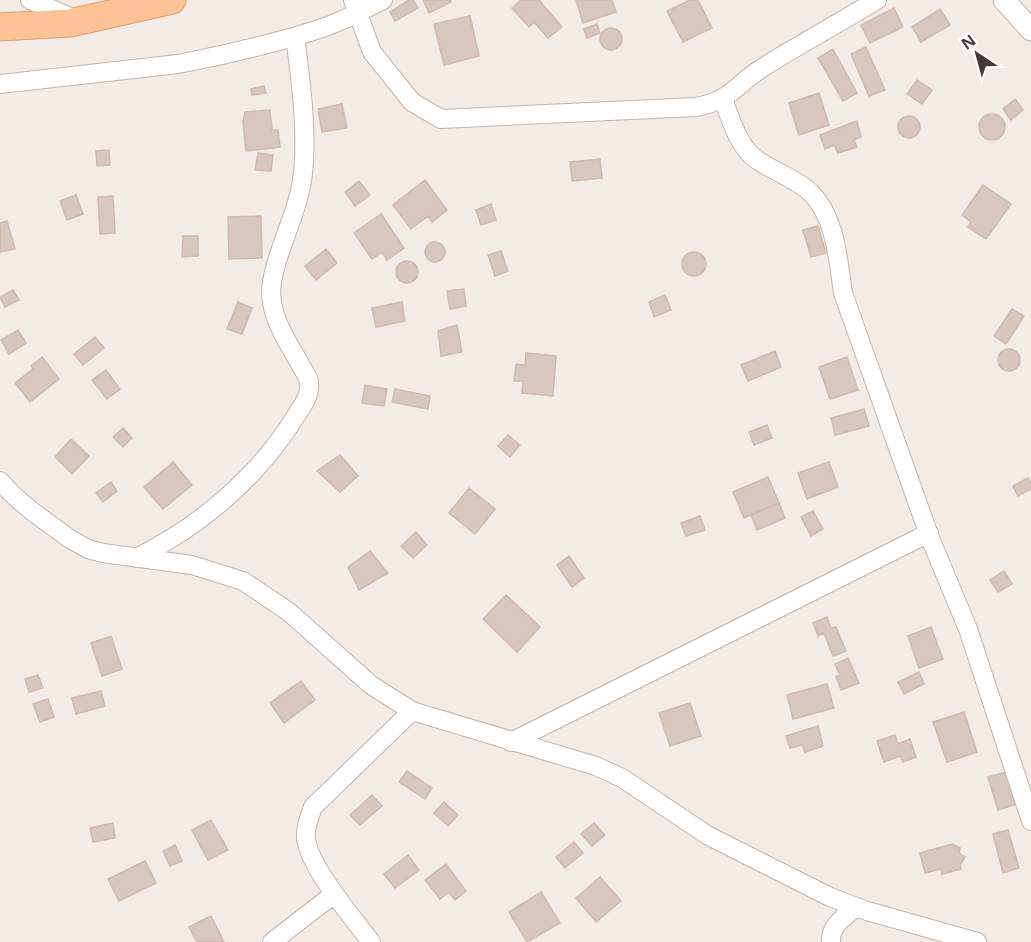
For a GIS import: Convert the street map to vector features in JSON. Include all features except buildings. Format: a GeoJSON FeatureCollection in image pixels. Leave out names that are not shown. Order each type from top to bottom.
{"type":"FeatureCollection","features":[{"type":"Feature","properties":{"kind":"main road"},"geometry":{"type":"LineString","coordinates":[[0,27],[79,20],[172,0]]}},
{"type":"Feature","properties":{"kind":"street"},"geometry":{"type":"LineString","coordinates":[[30,0],[79,20]]}},
{"type":"Feature","properties":{"kind":"street"},"geometry":{"type":"LineString","coordinates":[[0,84],[178,64],[295,37],[355,7],[383,0]]}},
{"type":"Feature","properties":{"kind":"street"},"geometry":{"type":"LineString","coordinates":[[355,7],[372,52],[393,81],[412,102],[441,118],[696,106],[723,99],[761,68],[878,0]]}},
{"type":"Feature","properties":{"kind":"street"},"geometry":{"type":"LineString","coordinates":[[1005,0],[1031,30]]}},
{"type":"Feature","properties":{"kind":"street"},"geometry":{"type":"LineString","coordinates":[[136,558],[188,528],[238,488],[285,433],[310,393],[309,380],[278,323],[271,303],[271,283],[301,190],[304,158],[300,71],[295,37]]}},
{"type":"Feature","properties":{"kind":"street"},"geometry":{"type":"LineString","coordinates":[[723,99],[738,137],[750,154],[784,173],[812,193],[826,217],[839,255],[843,293],[929,533],[968,629],[1031,821]]}},
{"type":"Feature","properties":{"kind":"street"},"geometry":{"type":"LineString","coordinates":[[0,481],[33,512],[88,549],[192,565],[243,580],[289,612],[371,685],[412,711],[596,766],[622,778],[707,835],[830,897],[856,907],[977,942]]}},
{"type":"Feature","properties":{"kind":"street"},"geometry":{"type":"LineString","coordinates":[[511,742],[929,533]]}},
{"type":"Feature","properties":{"kind":"street"},"geometry":{"type":"LineString","coordinates":[[371,942],[334,894],[311,856],[306,838],[313,807],[412,711]]}},
{"type":"Feature","properties":{"kind":"street"},"geometry":{"type":"LineString","coordinates":[[272,942],[334,894]]}},
{"type":"Feature","properties":{"kind":"street"},"geometry":{"type":"LineString","coordinates":[[831,942],[835,925],[856,907]]}}]}
